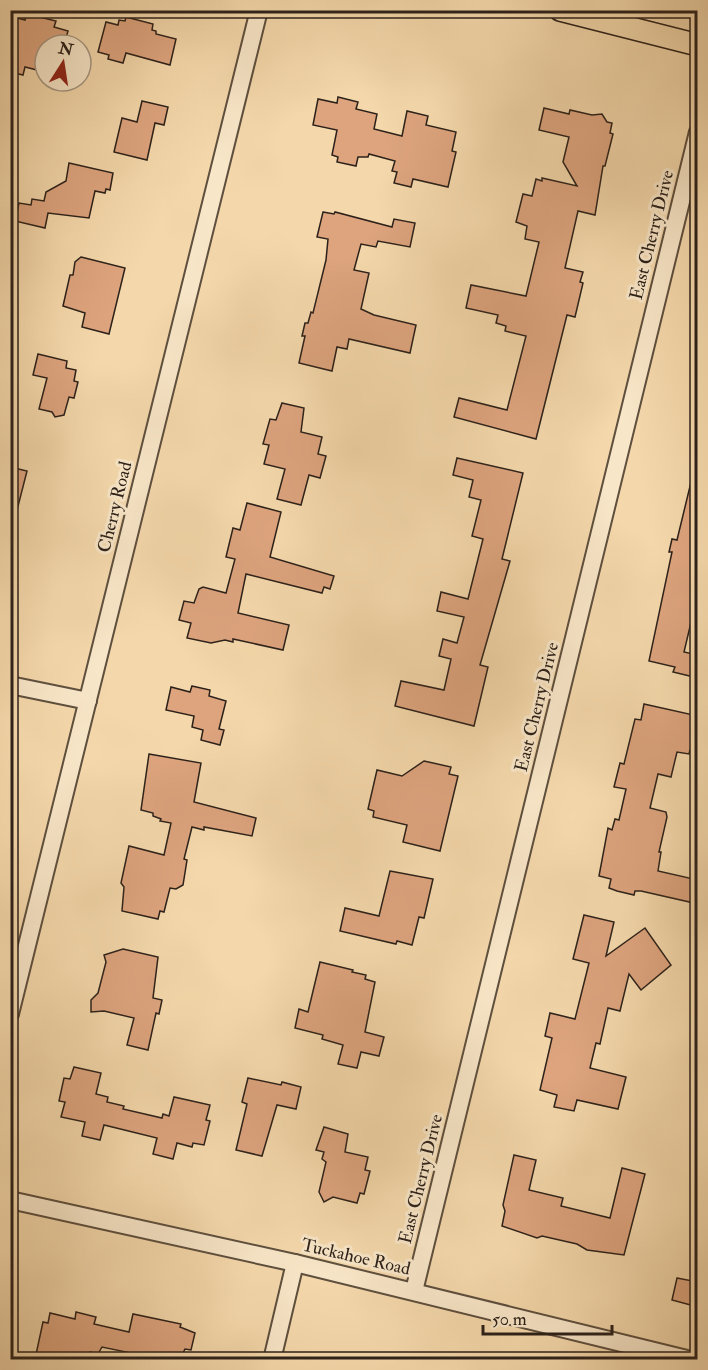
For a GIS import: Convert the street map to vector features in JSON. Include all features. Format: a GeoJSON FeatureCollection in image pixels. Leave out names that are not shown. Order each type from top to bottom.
{"type":"FeatureCollection","features":[{"type":"Feature","properties":{"kind":"main road"},"geometry":{"type":"LineString","coordinates":[[560,10],[698,45]]}},
{"type":"Feature","properties":{"kind":"street","name":"Cherry Road"},"geometry":{"type":"LineString","coordinates":[[10,1014],[259,10]]}},
{"type":"Feature","properties":{"kind":"street","name":"East Cherry Drive"},"geometry":{"type":"LineString","coordinates":[[414,1291],[698,132]]}},
{"type":"Feature","properties":{"kind":"street"},"geometry":{"type":"LineString","coordinates":[[10,685],[88,701]]}},
{"type":"Feature","properties":{"kind":"street","name":"Tuckahoe Road"},"geometry":{"type":"LineString","coordinates":[[10,1200],[295,1263],[691,1359]]}},
{"type":"Feature","properties":{"kind":"street"},"geometry":{"type":"LineString","coordinates":[[272,1359],[295,1263]]}},
{"type":"Feature","properties":{"kind":"building"},"geometry":{"type":"Polygon","coordinates":[[[27,14],[56,21],[54,27],[68,31],[67,33],[33,33],[33,69],[25,67],[23,75],[10,72],[10,30],[14,17],[25,20],[27,14]]]}},
{"type":"Feature","properties":{"kind":"building"},"geometry":{"type":"Polygon","coordinates":[[[126,17],[153,24],[152,30],[156,31],[156,34],[176,39],[170,65],[126,53],[123,63],[108,59],[109,55],[98,52],[106,22],[118,25],[119,20],[125,21],[126,17]]]}},
{"type":"Feature","properties":{"kind":"building"},"geometry":{"type":"Polygon","coordinates":[[[338,97],[358,102],[356,109],[377,114],[374,129],[402,136],[407,111],[428,116],[426,125],[456,132],[452,151],[456,152],[448,187],[413,179],[411,187],[394,183],[397,172],[392,171],[395,161],[369,154],[368,157],[358,157],[356,166],[337,162],[338,157],[332,155],[337,130],[313,125],[318,99],[337,103],[338,97]]]}},
{"type":"Feature","properties":{"kind":"building"},"geometry":{"type":"Polygon","coordinates":[[[142,101],[168,107],[164,125],[155,123],[147,160],[114,152],[122,118],[137,122],[142,101]]]}},
{"type":"Feature","properties":{"kind":"building"},"geometry":{"type":"Polygon","coordinates":[[[544,108],[569,114],[570,110],[592,115],[602,114],[607,122],[612,123],[610,133],[613,134],[605,166],[603,166],[595,215],[578,211],[565,268],[583,272],[580,282],[583,283],[575,317],[567,315],[536,439],[454,417],[459,398],[507,410],[526,336],[505,331],[506,326],[496,323],[498,315],[466,308],[471,285],[526,296],[539,242],[525,239],[527,226],[516,222],[523,194],[532,196],[536,179],[542,181],[542,178],[577,186],[563,162],[569,137],[539,130],[544,108]]]}},
{"type":"Feature","properties":{"kind":"building"},"geometry":{"type":"Polygon","coordinates":[[[69,163],[113,173],[110,190],[106,189],[105,193],[95,191],[89,218],[48,213],[45,228],[15,221],[19,203],[31,205],[32,199],[44,201],[46,192],[66,181],[69,163]]]}},
{"type":"Feature","properties":{"kind":"building"},"geometry":{"type":"Polygon","coordinates":[[[323,212],[334,214],[335,212],[392,227],[394,219],[415,223],[410,247],[378,241],[376,247],[361,244],[354,270],[369,273],[361,309],[374,315],[416,325],[410,353],[349,339],[347,349],[337,347],[332,371],[299,363],[305,336],[302,336],[305,323],[308,323],[311,312],[313,313],[326,260],[328,239],[317,237],[323,212]]]}},
{"type":"Feature","properties":{"kind":"building"},"geometry":{"type":"Polygon","coordinates":[[[81,257],[125,268],[109,334],[82,327],[85,313],[63,306],[70,275],[73,275],[75,262],[81,257]]]}},
{"type":"Feature","properties":{"kind":"building"},"geometry":{"type":"Polygon","coordinates":[[[38,354],[67,361],[66,368],[76,370],[74,381],[78,382],[74,398],[69,397],[64,415],[55,417],[52,412],[39,409],[47,378],[33,375],[38,354]]]}},
{"type":"Feature","properties":{"kind":"building"},"geometry":{"type":"Polygon","coordinates":[[[282,403],[304,408],[301,432],[322,437],[318,454],[326,456],[320,478],[309,475],[301,505],[277,499],[285,469],[264,464],[269,445],[263,444],[270,419],[276,420],[282,403]]]}},
{"type":"Feature","properties":{"kind":"building"},"geometry":{"type":"Polygon","coordinates":[[[457,458],[523,473],[502,559],[510,561],[480,665],[488,667],[474,726],[395,706],[401,681],[444,690],[451,659],[439,656],[443,639],[457,643],[464,617],[437,611],[441,592],[468,599],[483,539],[472,536],[481,500],[469,497],[473,480],[453,475],[457,458]]]}},
{"type":"Feature","properties":{"kind":"building"},"geometry":{"type":"Polygon","coordinates":[[[10,467],[27,471],[15,518],[10,517],[10,467]]]}},
{"type":"Feature","properties":{"kind":"building"},"geometry":{"type":"Polygon","coordinates":[[[692,478],[698,478],[698,593],[684,652],[698,655],[698,678],[673,672],[675,667],[649,661],[672,552],[669,552],[672,539],[677,540],[692,478]]]}},
{"type":"Feature","properties":{"kind":"building"},"geometry":{"type":"Polygon","coordinates":[[[247,503],[281,512],[270,557],[334,576],[330,589],[324,587],[322,593],[246,574],[238,613],[289,625],[283,650],[233,639],[233,642],[225,640],[211,643],[187,638],[191,623],[179,620],[184,601],[194,603],[199,589],[203,587],[226,593],[235,559],[226,557],[233,528],[240,530],[247,503]]]}},
{"type":"Feature","properties":{"kind":"building"},"geometry":{"type":"Polygon","coordinates":[[[192,686],[210,690],[209,696],[226,701],[219,729],[224,730],[220,745],[201,740],[203,730],[192,727],[194,716],[166,710],[171,687],[190,692],[192,686]]]}},
{"type":"Feature","properties":{"kind":"building"},"geometry":{"type":"Polygon","coordinates":[[[644,704],[698,716],[698,752],[690,750],[689,754],[677,752],[671,777],[658,774],[650,808],[666,812],[667,817],[659,852],[661,852],[658,871],[698,880],[698,900],[694,903],[641,891],[635,891],[634,895],[617,891],[609,888],[611,879],[599,876],[608,828],[612,830],[615,819],[619,820],[626,789],[614,787],[620,763],[624,764],[635,719],[641,720],[644,704]]]}},
{"type":"Feature","properties":{"kind":"building"},"geometry":{"type":"Polygon","coordinates":[[[149,754],[201,763],[194,802],[256,818],[252,836],[192,827],[184,859],[187,860],[183,885],[176,889],[170,888],[164,912],[160,911],[158,919],[122,911],[124,887],[121,883],[129,846],[164,855],[171,823],[160,821],[161,819],[153,816],[153,813],[141,810],[149,754]]]}},
{"type":"Feature","properties":{"kind":"building"},"geometry":{"type":"Polygon","coordinates":[[[424,761],[451,767],[449,774],[458,776],[440,851],[403,842],[407,825],[373,817],[374,811],[368,809],[377,770],[402,776],[424,761]]]}},
{"type":"Feature","properties":{"kind":"building"},"geometry":{"type":"Polygon","coordinates":[[[390,871],[433,879],[424,918],[419,917],[412,945],[397,941],[396,944],[340,931],[345,908],[379,916],[390,871]]]}},
{"type":"Feature","properties":{"kind":"building"},"geometry":{"type":"Polygon","coordinates":[[[584,915],[614,922],[606,956],[645,928],[671,965],[641,990],[629,974],[620,1011],[608,1008],[600,1044],[596,1043],[590,1068],[626,1077],[618,1109],[577,1100],[574,1111],[554,1107],[557,1095],[540,1090],[552,1038],[545,1036],[550,1013],[575,1019],[589,963],[573,959],[584,915]]]}},
{"type":"Feature","properties":{"kind":"building"},"geometry":{"type":"Polygon","coordinates":[[[123,949],[158,957],[153,998],[162,1000],[159,1014],[156,1013],[148,1050],[127,1045],[134,1018],[104,1011],[91,1012],[91,1000],[98,993],[106,962],[104,955],[123,949]]]}},
{"type":"Feature","properties":{"kind":"building"},"geometry":{"type":"Polygon","coordinates":[[[320,962],[353,970],[352,972],[366,975],[365,979],[375,982],[365,1032],[384,1037],[379,1056],[361,1052],[357,1068],[338,1064],[343,1045],[322,1039],[323,1035],[295,1028],[299,1009],[308,1012],[320,962]]]}},
{"type":"Feature","properties":{"kind":"building"},"geometry":{"type":"Polygon","coordinates":[[[74,1067],[101,1073],[96,1094],[108,1097],[107,1102],[124,1106],[123,1109],[162,1118],[163,1114],[169,1116],[174,1097],[210,1105],[206,1120],[210,1121],[204,1145],[193,1143],[192,1147],[177,1143],[173,1159],[153,1154],[157,1138],[104,1125],[100,1140],[82,1136],[85,1122],[61,1117],[65,1102],[59,1101],[64,1078],[70,1079],[74,1067]]]}},
{"type":"Feature","properties":{"kind":"building"},"geometry":{"type":"Polygon","coordinates":[[[248,1078],[301,1087],[296,1109],[277,1105],[262,1156],[236,1150],[247,1104],[242,1102],[248,1078]]]}},
{"type":"Feature","properties":{"kind":"building"},"geometry":{"type":"Polygon","coordinates":[[[324,1127],[348,1134],[345,1152],[368,1157],[365,1170],[370,1171],[364,1194],[360,1193],[357,1203],[333,1197],[324,1202],[319,1192],[326,1162],[322,1159],[324,1152],[316,1150],[324,1127]]]}},
{"type":"Feature","properties":{"kind":"building"},"geometry":{"type":"Polygon","coordinates":[[[514,1155],[536,1160],[529,1190],[563,1198],[561,1206],[610,1218],[622,1168],[645,1174],[624,1255],[587,1250],[577,1244],[542,1236],[537,1238],[502,1226],[505,1211],[503,1205],[514,1155]]]}},
{"type":"Feature","properties":{"kind":"building"},"geometry":{"type":"Polygon","coordinates":[[[677,1278],[698,1282],[698,1307],[672,1300],[677,1278]]]}},
{"type":"Feature","properties":{"kind":"building"},"geometry":{"type":"Polygon","coordinates":[[[76,1312],[96,1317],[94,1324],[129,1332],[133,1314],[181,1324],[180,1327],[195,1333],[191,1350],[185,1349],[180,1359],[130,1359],[131,1353],[102,1347],[98,1354],[90,1352],[88,1359],[35,1359],[43,1322],[48,1323],[50,1313],[75,1319],[76,1312]]]}}]}
